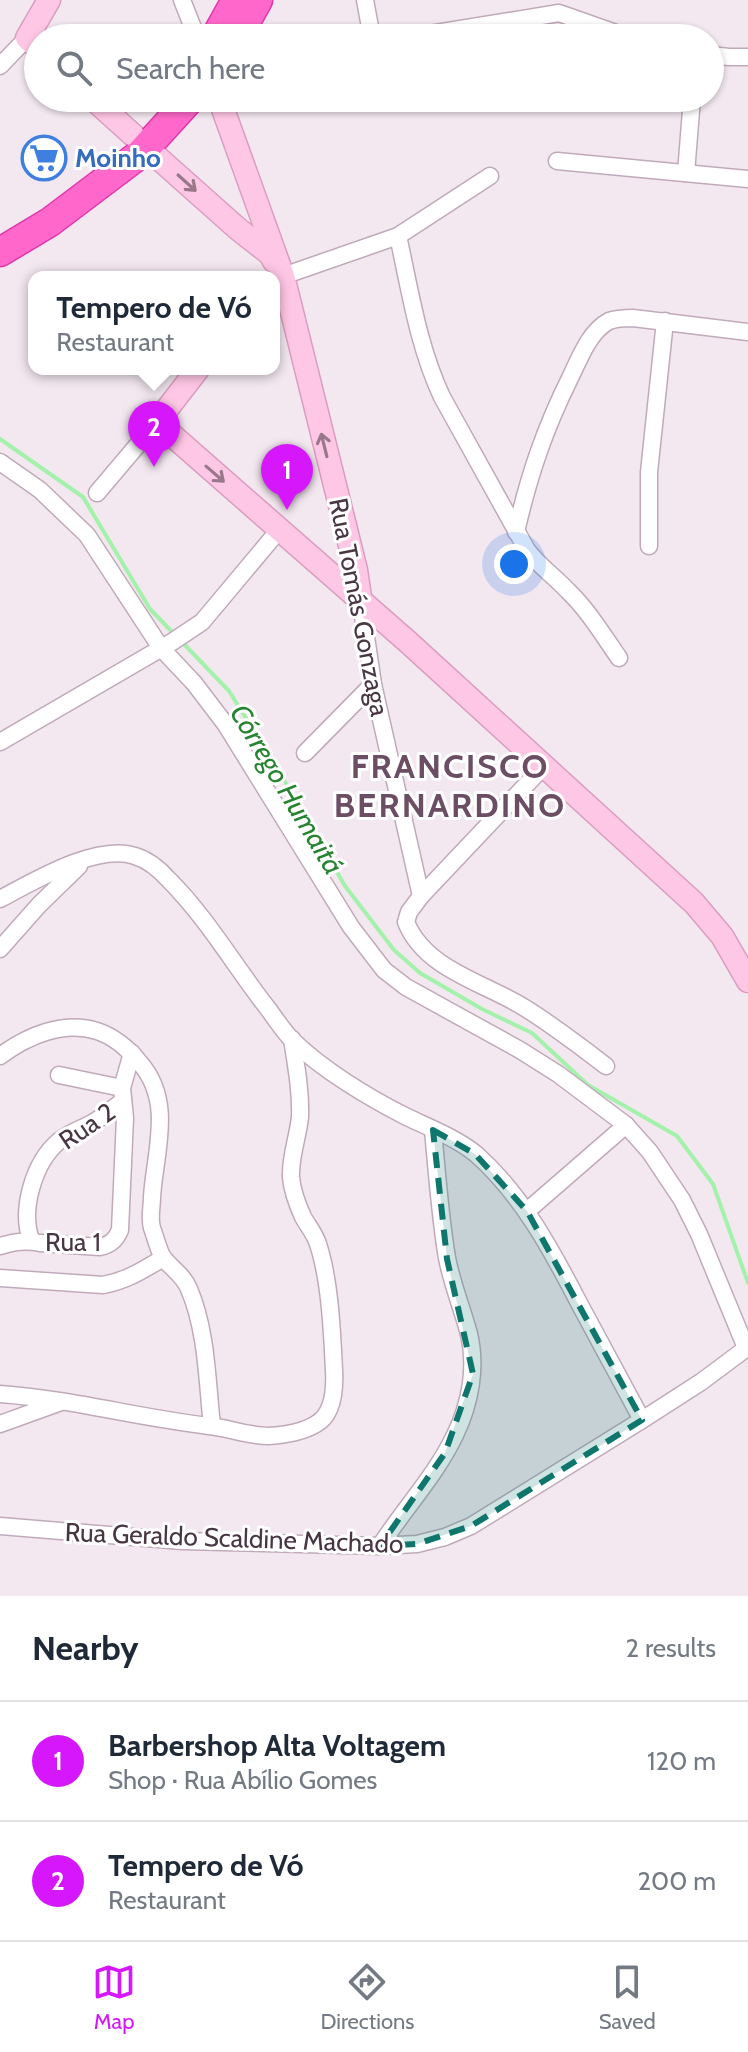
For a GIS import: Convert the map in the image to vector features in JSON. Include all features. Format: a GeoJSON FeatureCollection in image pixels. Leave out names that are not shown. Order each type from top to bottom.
{"type":"FeatureCollection","features":[{"type":"Feature","properties":{"kind":"highway"},"geometry":{"type":"LineString","coordinates":[[223,24],[236,0]]}},
{"type":"Feature","properties":{"kind":"highway"},"geometry":{"type":"LineString","coordinates":[[245,24],[258,0]]}},
{"type":"Feature","properties":{"kind":"highway"},"geometry":{"type":"LineString","coordinates":[[0,252],[107,181],[140,142],[160,112]]}},
{"type":"Feature","properties":{"kind":"highway"},"geometry":{"type":"LineString","coordinates":[[0,232],[140,142],[175,112]]}},
{"type":"Feature","properties":{"kind":"street"},"geometry":{"type":"LineString","coordinates":[[40,24],[49,0]]}},
{"type":"Feature","properties":{"kind":"street"},"geometry":{"type":"LineString","coordinates":[[182,0],[191,24]]}},
{"type":"Feature","properties":{"kind":"street"},"geometry":{"type":"LineString","coordinates":[[365,0],[369,24]]}},
{"type":"Feature","properties":{"kind":"street"},"geometry":{"type":"LineString","coordinates":[[472,24],[558,6],[598,24]]}},
{"type":"Feature","properties":{"kind":"street"},"geometry":{"type":"LineString","coordinates":[[0,66],[24,49]]}},
{"type":"Feature","properties":{"kind":"street"},"geometry":{"type":"LineString","coordinates":[[724,56],[748,57]]}},
{"type":"Feature","properties":{"kind":"street"},"geometry":{"type":"LineString","coordinates":[[107,112],[270,254],[275,271]]}},
{"type":"Feature","properties":{"kind":"street","name":"Rua Tomás Gonzaga"},"geometry":{"type":"LineString","coordinates":[[224,112],[276,271]]}},
{"type":"Feature","properties":{"kind":"street"},"geometry":{"type":"LineString","coordinates":[[686,173],[691,112]]}},
{"type":"Feature","properties":{"kind":"street"},"geometry":{"type":"LineString","coordinates":[[557,161],[748,179]]}},
{"type":"Feature","properties":{"kind":"street"},"geometry":{"type":"LineString","coordinates":[[280,278],[398,236],[490,176]]}},
{"type":"Feature","properties":{"kind":"street"},"geometry":{"type":"LineString","coordinates":[[227,219],[236,220],[249,214],[253,194]]}},
{"type":"Feature","properties":{"kind":"street"},"geometry":{"type":"LineString","coordinates":[[398,236],[423,348],[442,397],[516,532],[536,561],[569,591],[619,658]]}},
{"type":"Feature","properties":{"kind":"street","name":"Rua Tomás Gonzaga"},"geometry":{"type":"LineString","coordinates":[[280,287],[356,570],[373,684],[421,896],[406,922],[426,950],[454,971],[521,1005],[606,1066]]}},
{"type":"Feature","properties":{"kind":"street"},"geometry":{"type":"LineString","coordinates":[[516,532],[540,442],[590,340],[601,327],[620,318],[633,318],[748,332]]}},
{"type":"Feature","properties":{"kind":"street"},"geometry":{"type":"LineString","coordinates":[[649,546],[649,472],[665,321]]}},
{"type":"Feature","properties":{"kind":"street"},"geometry":{"type":"LineString","coordinates":[[97,493],[193,375]]}},
{"type":"Feature","properties":{"kind":"street"},"geometry":{"type":"LineString","coordinates":[[157,422],[408,642],[708,917],[748,981]]}},
{"type":"Feature","properties":{"kind":"street"},"geometry":{"type":"LineString","coordinates":[[0,462],[40,490],[87,535],[173,642],[194,683],[226,725],[351,927],[384,970],[414,992],[520,1050],[591,1097],[626,1125],[650,1152],[682,1200],[699,1234],[747,1348]]}},
{"type":"Feature","properties":{"kind":"street"},"geometry":{"type":"LineString","coordinates":[[0,742],[202,622],[279,530]]}},
{"type":"Feature","properties":{"kind":"street"},"geometry":{"type":"LineString","coordinates":[[317,564],[334,557],[347,539]]}},
{"type":"Feature","properties":{"kind":"street"},"geometry":{"type":"LineString","coordinates":[[305,753],[373,684]]}},
{"type":"Feature","properties":{"kind":"street"},"geometry":{"type":"LineString","coordinates":[[421,896],[544,766]]}},
{"type":"Feature","properties":{"kind":"street"},"geometry":{"type":"LineString","coordinates":[[0,899],[88,857],[128,853],[158,868],[187,897],[292,1039],[359,1090],[459,1143],[499,1178],[527,1211],[552,1252],[642,1420]]}},
{"type":"Feature","properties":{"kind":"street"},"geometry":{"type":"LineString","coordinates":[[0,949],[88,857]]}},
{"type":"Feature","properties":{"kind":"street"},"geometry":{"type":"LineString","coordinates":[[0,1056],[51,1030],[86,1028],[105,1034],[132,1053],[148,1071],[160,1107],[161,1136],[153,1183],[151,1223],[163,1258],[179,1272],[188,1286],[199,1317],[212,1426]]}},
{"type":"Feature","properties":{"kind":"street"},"geometry":{"type":"LineString","coordinates":[[0,1394],[62,1401],[182,1424],[270,1436],[292,1433],[320,1422],[333,1397],[335,1372],[322,1257],[317,1238],[299,1206],[291,1176],[300,1119],[300,1090],[292,1039]]}},
{"type":"Feature","properties":{"kind":"street"},"geometry":{"type":"LineString","coordinates":[[59,1075],[122,1094],[132,1053]]}},
{"type":"Feature","properties":{"kind":"street","name":"Rua 2"},"geometry":{"type":"LineString","coordinates":[[31,1240],[27,1202],[32,1183],[44,1160],[56,1143],[95,1122],[122,1094]]}},
{"type":"Feature","properties":{"kind":"street","name":"Rua 1"},"geometry":{"type":"LineString","coordinates":[[0,1246],[31,1240],[100,1247],[108,1246],[114,1240],[120,1230],[125,1118],[122,1094]]}},
{"type":"Feature","properties":{"kind":"street"},"geometry":{"type":"LineString","coordinates":[[527,1211],[626,1125]]}},
{"type":"Feature","properties":{"kind":"street"},"geometry":{"type":"LineString","coordinates":[[380,1546],[450,1444],[464,1412],[473,1374],[469,1336],[447,1259],[433,1130]]}},
{"type":"Feature","properties":{"kind":"street"},"geometry":{"type":"LineString","coordinates":[[0,1278],[103,1285],[119,1283],[163,1258]]}},
{"type":"Feature","properties":{"kind":"street","name":"Rua Geraldo Scaldine Machado"},"geometry":{"type":"LineString","coordinates":[[0,1526],[182,1541],[380,1546],[417,1544],[471,1526],[701,1382],[747,1348]]}},
{"type":"Feature","properties":{"kind":"street"},"geometry":{"type":"LineString","coordinates":[[0,1424],[62,1401]]}},
{"type":"Feature","properties":{"kind":"highlighted area"},"geometry":{"type":"Polygon","coordinates":[[[433,1130],[475,1154],[527,1211],[642,1420],[471,1526],[417,1544],[380,1546],[445,1453],[473,1374],[447,1259],[433,1130]]]}},
{"type":"Feature","properties":{"kind":"waterway","name":"Córrego Humaitá"},"geometry":{"type":"LineString","coordinates":[[0,439],[83,497],[150,609],[176,636]]}},
{"type":"Feature","properties":{"kind":"waterway","name":"Córrego Humaitá"},"geometry":{"type":"LineString","coordinates":[[182,642],[229,691],[345,886],[394,950],[420,973],[482,1009],[532,1033],[588,1085],[677,1136],[713,1184],[748,1283]]}},
{"type":"Feature","properties":{"kind":"place","name":"Moinho"},"geometry":{"type":"Point","coordinates":[44,158]}},
{"type":"Feature","properties":{"kind":"place","name":"Tempero de Vó"},"geometry":{"type":"Point","coordinates":[154,467]}},
{"type":"Feature","properties":{"kind":"place","name":"Barbershop Alta Voltagem"},"geometry":{"type":"Point","coordinates":[287,510]}},
{"type":"Feature","properties":{"kind":"district","name":"FRANCISCO BERNARDINO"},"geometry":{"type":"Point","coordinates":[450,786]}}]}
